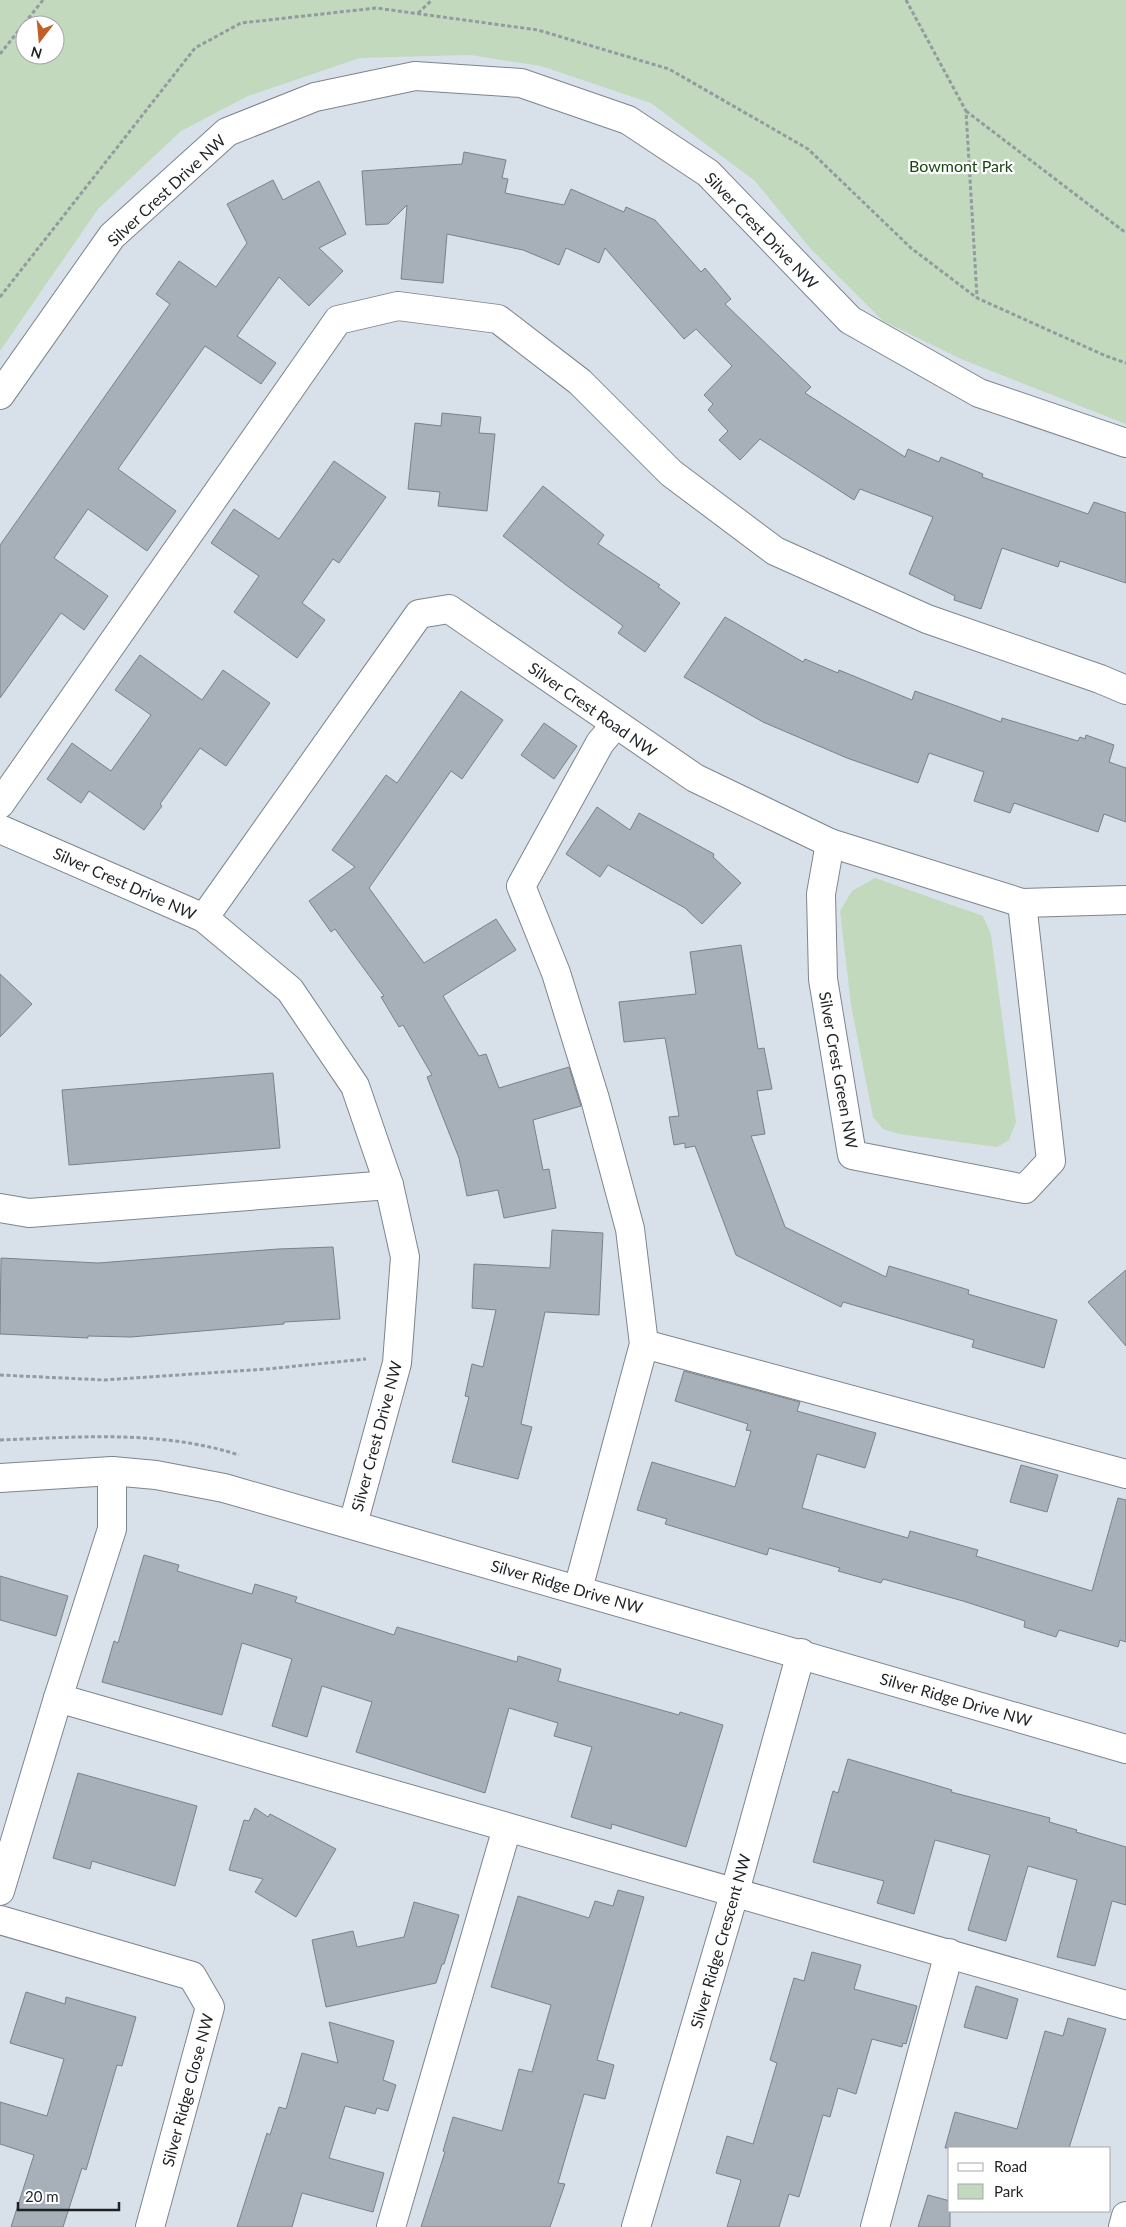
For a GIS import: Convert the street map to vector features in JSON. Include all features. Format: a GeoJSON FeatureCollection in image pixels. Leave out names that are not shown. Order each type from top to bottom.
{"type":"FeatureCollection","features":[{"type":"Feature","properties":{"kind":"street","name":"Silver Crest Drive NW"},"geometry":{"type":"LineString","coordinates":[[0,395],[112,236],[227,132],[315,96],[415,76],[521,83],[628,120],[708,172],[850,320],[978,393],[1126,444]]}},
{"type":"Feature","properties":{"kind":"street"},"geometry":{"type":"LineString","coordinates":[[0,804],[338,320],[398,306],[498,319],[580,382],[671,473],[775,551],[928,619],[1100,679],[1126,690]]}},
{"type":"Feature","properties":{"kind":"street","name":"Silver Crest Road NW"},"geometry":{"type":"LineString","coordinates":[[204,918],[419,614],[449,609],[615,725],[695,778],[830,844],[1022,903],[1126,900]]}},
{"type":"Feature","properties":{"kind":"street"},"geometry":{"type":"LineString","coordinates":[[578,1589],[644,1344],[630,1230],[595,1099],[556,973],[521,886],[600,743],[615,725]]}},
{"type":"Feature","properties":{"kind":"street","name":"Silver Crest Drive NW"},"geometry":{"type":"LineString","coordinates":[[0,829],[204,918],[290,990],[355,1086],[389,1184],[405,1258],[398,1359],[353,1524]]}},
{"type":"Feature","properties":{"kind":"street","name":"Silver Crest Green NW"},"geometry":{"type":"LineString","coordinates":[[830,844],[821,894],[823,979],[852,1155],[1024,1189],[1051,1161],[1022,903]]}},
{"type":"Feature","properties":{"kind":"street"},"geometry":{"type":"LineString","coordinates":[[0,1208],[29,1213],[389,1184]]}},
{"type":"Feature","properties":{"kind":"street"},"geometry":{"type":"LineString","coordinates":[[644,1344],[1126,1474]]}},
{"type":"Feature","properties":{"kind":"street"},"geometry":{"type":"LineString","coordinates":[[0,1891],[58,1698],[112,1529],[112,1471]]}},
{"type":"Feature","properties":{"kind":"street","name":"Silver Ridge Drive NW"},"geometry":{"type":"LineString","coordinates":[[0,1478],[112,1471],[156,1475],[224,1488],[801,1653],[1126,1749]]}},
{"type":"Feature","properties":{"kind":"street","name":"Silver Ridge Crescent NW"},"geometry":{"type":"LineString","coordinates":[[636,2227],[735,1891],[801,1653]]}},
{"type":"Feature","properties":{"kind":"street"},"geometry":{"type":"LineString","coordinates":[[58,1698],[1126,2004]]}},
{"type":"Feature","properties":{"kind":"street"},"geometry":{"type":"LineString","coordinates":[[391,2227],[507,1828]]}},
{"type":"Feature","properties":{"kind":"street","name":"Silver Ridge Close NW"},"geometry":{"type":"LineString","coordinates":[[0,1920],[192,1976],[210,2007],[150,2227]]}},
{"type":"Feature","properties":{"kind":"street"},"geometry":{"type":"LineString","coordinates":[[875,2227],[948,1953]]}},
{"type":"Feature","properties":{"kind":"street"},"geometry":{"type":"LineString","coordinates":[[1123,2227],[1126,2216]]}},
{"type":"Feature","properties":{"kind":"path"},"geometry":{"type":"LineString","coordinates":[[0,54],[43,0]]}},
{"type":"Feature","properties":{"kind":"path"},"geometry":{"type":"LineString","coordinates":[[417,14],[432,0]]}},
{"type":"Feature","properties":{"kind":"path"},"geometry":{"type":"LineString","coordinates":[[906,0],[966,111],[1126,232]]}},
{"type":"Feature","properties":{"kind":"path"},"geometry":{"type":"LineString","coordinates":[[0,297],[195,48],[242,23],[376,8],[538,30],[670,69],[808,149],[911,248],[977,298],[1106,356],[1126,363]]}},
{"type":"Feature","properties":{"kind":"path"},"geometry":{"type":"LineString","coordinates":[[966,111],[977,298]]}},
{"type":"Feature","properties":{"kind":"path"},"geometry":{"type":"LineString","coordinates":[[0,1376],[104,1380],[267,1369],[376,1358],[398,1359]]}},
{"type":"Feature","properties":{"kind":"green space","name":"Bowmont Park"},"geometry":{"type":"Polygon","coordinates":[[[0,0],[1126,0],[1126,424],[961,359],[883,321],[810,248],[755,181],[651,103],[541,66],[470,55],[360,58],[248,96],[181,131],[98,209],[0,351],[0,0]]]}},
{"type":"Feature","properties":{"kind":"green space"},"geometry":{"type":"Polygon","coordinates":[[[875,878],[983,916],[991,935],[1016,1122],[1009,1140],[997,1147],[899,1134],[883,1129],[873,1117],[851,1005],[840,911],[852,891],[875,878]]]}},
{"type":"Feature","properties":{"kind":"building"},"geometry":{"type":"Polygon","coordinates":[[[464,152],[506,160],[502,178],[508,179],[505,193],[564,205],[571,189],[624,212],[626,207],[655,220],[701,272],[705,268],[731,299],[725,304],[811,387],[805,393],[905,457],[908,449],[939,462],[941,457],[983,474],[982,477],[1088,514],[1094,502],[1126,513],[1126,583],[1060,561],[1058,567],[1002,548],[981,609],[954,600],[955,596],[909,574],[933,517],[860,489],[854,500],[760,439],[740,460],[719,440],[728,431],[708,410],[713,404],[704,395],[732,366],[696,329],[684,339],[605,248],[599,263],[566,248],[559,265],[523,250],[447,234],[443,283],[401,279],[407,205],[388,224],[366,225],[362,171],[462,164],[464,152]]]}},
{"type":"Feature","properties":{"kind":"building"},"geometry":{"type":"Polygon","coordinates":[[[273,180],[283,200],[319,181],[346,234],[319,248],[343,271],[309,306],[279,277],[237,336],[276,363],[261,384],[205,346],[118,469],[176,511],[147,551],[88,509],[54,558],[108,596],[84,630],[61,613],[0,698],[0,545],[170,304],[156,294],[179,261],[216,287],[247,243],[227,204],[273,180]]]}},
{"type":"Feature","properties":{"kind":"building"},"geometry":{"type":"Polygon","coordinates":[[[442,413],[481,417],[479,433],[495,434],[487,511],[438,506],[440,492],[408,489],[415,423],[441,426],[442,413]]]}},
{"type":"Feature","properties":{"kind":"building"},"geometry":{"type":"Polygon","coordinates":[[[334,461],[386,497],[339,563],[333,559],[302,603],[325,620],[297,658],[234,612],[259,576],[211,543],[234,509],[279,539],[334,461]]]}},
{"type":"Feature","properties":{"kind":"building"},"geometry":{"type":"Polygon","coordinates":[[[543,486],[604,535],[598,544],[660,585],[658,587],[680,603],[645,652],[618,633],[623,626],[503,536],[543,486]]]}},
{"type":"Feature","properties":{"kind":"building"},"geometry":{"type":"Polygon","coordinates":[[[725,617],[803,662],[805,659],[838,673],[839,670],[912,700],[915,691],[1001,722],[1002,718],[1078,741],[1080,737],[1085,739],[1086,735],[1114,745],[1109,762],[1126,768],[1126,822],[1104,814],[1098,832],[1014,803],[1010,813],[974,801],[984,772],[929,753],[918,783],[847,758],[763,722],[684,677],[725,617]]]}},
{"type":"Feature","properties":{"kind":"building"},"geometry":{"type":"Polygon","coordinates":[[[140,655],[202,700],[223,670],[270,703],[226,766],[200,748],[144,830],[89,791],[81,803],[47,779],[72,743],[111,771],[151,715],[115,690],[140,655]]]}},
{"type":"Feature","properties":{"kind":"building"},"geometry":{"type":"Polygon","coordinates":[[[461,691],[503,720],[462,779],[451,771],[369,888],[424,963],[496,919],[516,950],[443,996],[479,1056],[486,1054],[499,1088],[569,1067],[581,1106],[533,1120],[543,1170],[549,1169],[556,1208],[504,1218],[498,1190],[467,1196],[459,1158],[427,1077],[432,1075],[403,1025],[399,1027],[381,997],[384,996],[335,929],[331,932],[309,901],[355,867],[332,850],[386,775],[397,783],[461,691]]]}},
{"type":"Feature","properties":{"kind":"building"},"geometry":{"type":"Polygon","coordinates":[[[544,723],[577,746],[554,779],[521,755],[544,723]]]}},
{"type":"Feature","properties":{"kind":"building"},"geometry":{"type":"Polygon","coordinates":[[[597,807],[630,830],[639,813],[714,854],[713,857],[741,883],[702,924],[685,908],[608,865],[600,877],[566,854],[597,807]]]}},
{"type":"Feature","properties":{"kind":"building"},"geometry":{"type":"Polygon","coordinates":[[[741,945],[758,1049],[764,1048],[772,1089],[757,1091],[765,1134],[751,1136],[785,1227],[886,1277],[889,1266],[969,1290],[968,1294],[1057,1320],[1044,1368],[972,1347],[974,1340],[843,1302],[841,1307],[736,1255],[695,1146],[685,1148],[685,1143],[674,1145],[669,1117],[679,1116],[665,1038],[624,1042],[619,1002],[696,994],[690,952],[741,945]]]}},
{"type":"Feature","properties":{"kind":"building"},"geometry":{"type":"Polygon","coordinates":[[[0,974],[32,1004],[0,1037],[0,974]]]}},
{"type":"Feature","properties":{"kind":"building"},"geometry":{"type":"Polygon","coordinates":[[[273,1073],[280,1148],[69,1165],[62,1090],[273,1073]]]}},
{"type":"Feature","properties":{"kind":"building"},"geometry":{"type":"Polygon","coordinates":[[[552,1230],[603,1233],[599,1315],[545,1312],[521,1424],[532,1427],[518,1479],[452,1462],[469,1397],[465,1396],[472,1364],[483,1367],[496,1310],[472,1308],[474,1264],[550,1268],[552,1230]]]}},
{"type":"Feature","properties":{"kind":"building"},"geometry":{"type":"Polygon","coordinates":[[[333,1247],[340,1319],[284,1322],[284,1324],[131,1337],[88,1336],[88,1338],[0,1334],[1,1258],[98,1263],[278,1249],[333,1247]]]}},
{"type":"Feature","properties":{"kind":"building"},"geometry":{"type":"Polygon","coordinates":[[[1126,1270],[1126,1346],[1088,1302],[1126,1270]]]}},
{"type":"Feature","properties":{"kind":"building"},"geometry":{"type":"Polygon","coordinates":[[[684,1371],[800,1402],[797,1411],[876,1433],[865,1468],[817,1454],[802,1508],[908,1538],[910,1531],[978,1550],[976,1556],[1092,1591],[1118,1498],[1126,1500],[1126,1642],[1120,1640],[1118,1647],[1059,1630],[1056,1637],[1024,1627],[1025,1621],[963,1601],[883,1579],[881,1583],[838,1571],[840,1568],[769,1548],[767,1555],[665,1524],[667,1519],[637,1510],[652,1462],[735,1487],[751,1431],[746,1430],[748,1424],[675,1401],[684,1371]]]}},
{"type":"Feature","properties":{"kind":"building"},"geometry":{"type":"Polygon","coordinates":[[[1021,1465],[1058,1475],[1047,1512],[1010,1502],[1021,1465]]]}},
{"type":"Feature","properties":{"kind":"building"},"geometry":{"type":"Polygon","coordinates":[[[144,1555],[179,1565],[177,1571],[252,1594],[255,1584],[297,1597],[295,1602],[394,1635],[397,1627],[517,1662],[518,1656],[561,1669],[558,1681],[679,1715],[680,1712],[723,1725],[686,1847],[612,1824],[611,1829],[571,1817],[592,1747],[554,1736],[558,1723],[509,1708],[485,1793],[356,1752],[372,1702],[322,1686],[307,1737],[272,1726],[292,1659],[242,1643],[222,1715],[102,1682],[114,1641],[118,1643],[144,1555]]]}},
{"type":"Feature","properties":{"kind":"building"},"geometry":{"type":"Polygon","coordinates":[[[0,1576],[68,1596],[56,1636],[0,1620],[0,1576]]]}},
{"type":"Feature","properties":{"kind":"building"},"geometry":{"type":"Polygon","coordinates":[[[848,1759],[952,1790],[951,1792],[1050,1818],[1049,1822],[1126,1847],[1126,1905],[1112,1901],[1095,1966],[1057,1957],[1077,1880],[1028,1866],[1006,1941],[968,1930],[990,1855],[935,1840],[914,1914],[877,1903],[884,1881],[813,1862],[833,1791],[838,1793],[848,1759]]]}},
{"type":"Feature","properties":{"kind":"building"},"geometry":{"type":"Polygon","coordinates":[[[78,1773],[197,1806],[175,1886],[92,1861],[90,1869],[53,1858],[78,1773]]]}},
{"type":"Feature","properties":{"kind":"building"},"geometry":{"type":"Polygon","coordinates":[[[255,1808],[268,1817],[270,1814],[336,1849],[296,1917],[255,1892],[263,1879],[229,1870],[244,1820],[249,1821],[255,1808]]]}},
{"type":"Feature","properties":{"kind":"building"},"geometry":{"type":"Polygon","coordinates":[[[618,1890],[644,1897],[597,2060],[614,2065],[605,2099],[584,2094],[558,2183],[565,2184],[550,2227],[421,2227],[445,2152],[443,2151],[453,2117],[502,2131],[519,2069],[532,2072],[551,2005],[491,1987],[518,1896],[589,1918],[595,1901],[613,1906],[618,1890]]]}},
{"type":"Feature","properties":{"kind":"building"},"geometry":{"type":"Polygon","coordinates":[[[414,1902],[459,1915],[436,1983],[326,2007],[312,1940],[353,1931],[357,1947],[404,1937],[414,1902]]]}},
{"type":"Feature","properties":{"kind":"building"},"geometry":{"type":"Polygon","coordinates":[[[812,1952],[861,1965],[854,1989],[917,2006],[906,2044],[903,2043],[902,2047],[872,2039],[856,2094],[838,2088],[830,2117],[823,2115],[799,2197],[789,2194],[779,2227],[727,2227],[741,2180],[716,2173],[727,2136],[753,2144],[777,2063],[770,2060],[794,1978],[804,1981],[812,1952]]]}},
{"type":"Feature","properties":{"kind":"building"},"geometry":{"type":"Polygon","coordinates":[[[976,1986],[1018,1999],[1007,2039],[964,2027],[976,1986]]]}},
{"type":"Feature","properties":{"kind":"building"},"geometry":{"type":"Polygon","coordinates":[[[26,1992],[65,2004],[66,1997],[136,2017],[122,2066],[117,2065],[86,2170],[82,2168],[63,2227],[11,2227],[34,2155],[0,2144],[0,2102],[47,2116],[64,2059],[10,2043],[26,1992]]]}},
{"type":"Feature","properties":{"kind":"building"},"geometry":{"type":"Polygon","coordinates":[[[1068,2018],[1106,2029],[1069,2147],[945,2148],[955,2112],[1017,2129],[1045,2031],[1063,2036],[1068,2018]]]}},
{"type":"Feature","properties":{"kind":"building"},"geometry":{"type":"Polygon","coordinates":[[[329,2022],[394,2041],[383,2080],[396,2085],[388,2111],[377,2108],[375,2114],[345,2106],[329,2158],[384,2173],[373,2212],[302,2193],[292,2227],[237,2227],[267,2133],[270,2135],[279,2107],[286,2109],[302,2053],[338,2063],[329,2022]]]}},
{"type":"Feature","properties":{"kind":"building"},"geometry":{"type":"Polygon","coordinates":[[[928,2195],[948,2200],[950,2227],[918,2227],[928,2195]]]}}]}
